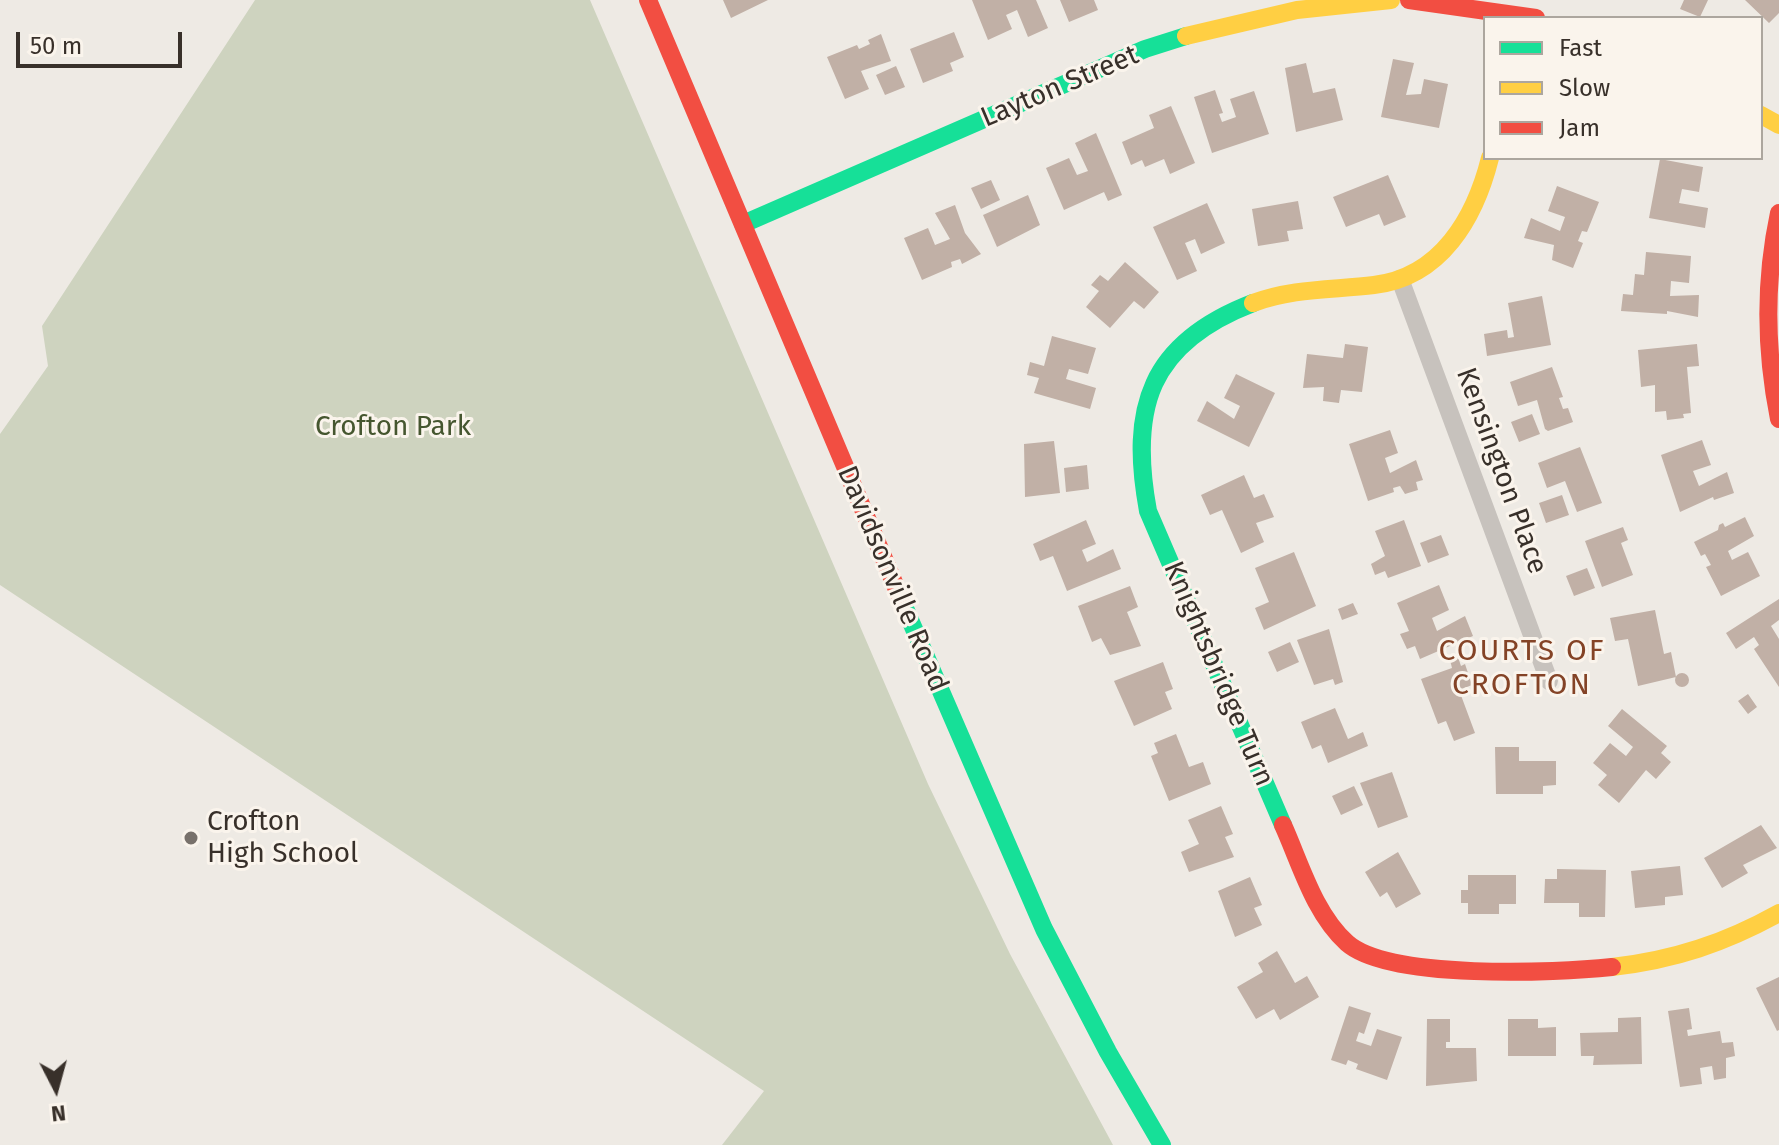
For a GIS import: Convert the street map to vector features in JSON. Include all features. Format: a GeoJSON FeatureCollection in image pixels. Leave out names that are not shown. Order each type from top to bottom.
{"type":"FeatureCollection","features":[{"type":"Feature","properties":{"kind":"street","name":"Davidsonville Road"},"geometry":{"type":"LineString","coordinates":[[648,0],[972,767],[1044,929],[1108,1052],[1162,1145]]}},
{"type":"Feature","properties":{"kind":"street","name":"Layton Street"},"geometry":{"type":"LineString","coordinates":[[743,224],[1145,49],[1197,31],[1273,13],[1391,0]]}},
{"type":"Feature","properties":{"kind":"street"},"geometry":{"type":"LineString","coordinates":[[1409,0],[1525,16]]}},
{"type":"Feature","properties":{"kind":"street","name":"Knightsbridge Turn"},"geometry":{"type":"LineString","coordinates":[[1489,160],[1474,212],[1459,234],[1421,268],[1400,279],[1375,285],[1310,289],[1256,301],[1221,316],[1187,338],[1162,367],[1142,404],[1137,472],[1148,511],[1319,908],[1338,936],[1356,953],[1379,962],[1407,967],[1583,969],[1682,958],[1720,945],[1779,913]]}},
{"type":"Feature","properties":{"kind":"street"},"geometry":{"type":"LineString","coordinates":[[1779,213],[1764,306],[1769,378],[1779,419]]}},
{"type":"Feature","properties":{"kind":"street","name":"Kensington Place"},"geometry":{"type":"LineString","coordinates":[[1400,279],[1549,681]]}},
{"type":"Feature","properties":{"kind":"green space","name":"Crofton Park"},"geometry":{"type":"Polygon","coordinates":[[[255,0],[590,0],[928,784],[1010,954],[1113,1145],[722,1145],[764,1091],[0,585],[0,434],[48,366],[42,326],[255,0]]]}},
{"type":"Feature","properties":{"kind":"building"},"geometry":{"type":"Polygon","coordinates":[[[723,0],[768,0],[731,18],[723,0]]]}},
{"type":"Feature","properties":{"kind":"building"},"geometry":{"type":"Polygon","coordinates":[[[972,0],[1036,0],[1048,28],[1028,37],[1017,10],[1006,15],[1012,29],[988,40],[972,0]]]}},
{"type":"Feature","properties":{"kind":"building"},"geometry":{"type":"Polygon","coordinates":[[[1060,0],[1094,0],[1098,10],[1069,22],[1060,0]]]}},
{"type":"Feature","properties":{"kind":"building"},"geometry":{"type":"Polygon","coordinates":[[[1684,0],[1708,0],[1700,16],[1680,9],[1684,0]]]}},
{"type":"Feature","properties":{"kind":"building"},"geometry":{"type":"Polygon","coordinates":[[[1745,0],[1779,0],[1779,13],[1769,23],[1745,0]]]}},
{"type":"Feature","properties":{"kind":"building"},"geometry":{"type":"Polygon","coordinates":[[[954,32],[964,57],[950,63],[953,71],[923,83],[910,49],[954,32]]]}},
{"type":"Feature","properties":{"kind":"building"},"geometry":{"type":"Polygon","coordinates":[[[881,34],[891,61],[861,71],[869,89],[845,99],[827,57],[857,45],[859,49],[881,34]]]}},
{"type":"Feature","properties":{"kind":"building"},"geometry":{"type":"Polygon","coordinates":[[[1393,59],[1414,63],[1406,95],[1421,94],[1424,79],[1448,84],[1439,128],[1381,117],[1393,59]]]}},
{"type":"Feature","properties":{"kind":"building"},"geometry":{"type":"Polygon","coordinates":[[[1306,63],[1313,93],[1335,88],[1343,120],[1296,132],[1285,68],[1306,63]]]}},
{"type":"Feature","properties":{"kind":"building"},"geometry":{"type":"Polygon","coordinates":[[[896,66],[905,87],[885,95],[876,75],[896,66]]]}},
{"type":"Feature","properties":{"kind":"building"},"geometry":{"type":"Polygon","coordinates":[[[1215,90],[1223,113],[1219,114],[1222,122],[1236,117],[1230,99],[1254,91],[1269,134],[1212,153],[1194,97],[1215,90]]]}},
{"type":"Feature","properties":{"kind":"building"},"geometry":{"type":"Polygon","coordinates":[[[1171,106],[1195,163],[1170,174],[1164,159],[1145,167],[1142,160],[1131,165],[1122,142],[1154,128],[1149,115],[1171,106]]]}},
{"type":"Feature","properties":{"kind":"building"},"geometry":{"type":"Polygon","coordinates":[[[1096,133],[1122,195],[1108,201],[1104,192],[1064,210],[1046,168],[1069,158],[1077,175],[1088,171],[1075,143],[1096,133]]]}},
{"type":"Feature","properties":{"kind":"building"},"geometry":{"type":"Polygon","coordinates":[[[1660,160],[1703,167],[1699,192],[1682,189],[1679,203],[1708,208],[1705,228],[1649,218],[1660,160]]]}},
{"type":"Feature","properties":{"kind":"building"},"geometry":{"type":"Polygon","coordinates":[[[1388,175],[1406,217],[1384,226],[1379,214],[1346,227],[1333,197],[1388,175]]]}},
{"type":"Feature","properties":{"kind":"building"},"geometry":{"type":"Polygon","coordinates":[[[991,180],[1000,200],[981,209],[971,188],[991,180]]]}},
{"type":"Feature","properties":{"kind":"building"},"geometry":{"type":"Polygon","coordinates":[[[1557,186],[1599,202],[1587,232],[1582,231],[1578,241],[1583,243],[1573,268],[1552,260],[1554,245],[1524,238],[1531,218],[1560,231],[1565,217],[1548,211],[1557,186]]]}},
{"type":"Feature","properties":{"kind":"building"},"geometry":{"type":"Polygon","coordinates":[[[1028,195],[1040,225],[997,247],[983,215],[1028,195]]]}},
{"type":"Feature","properties":{"kind":"building"},"geometry":{"type":"Polygon","coordinates":[[[1298,201],[1303,229],[1287,231],[1289,241],[1258,246],[1252,209],[1298,201]]]}},
{"type":"Feature","properties":{"kind":"building"},"geometry":{"type":"Polygon","coordinates":[[[1207,203],[1225,243],[1201,254],[1195,239],[1185,243],[1197,271],[1177,280],[1153,227],[1207,203]]]}},
{"type":"Feature","properties":{"kind":"building"},"geometry":{"type":"Polygon","coordinates":[[[955,205],[965,233],[981,254],[962,264],[960,259],[951,262],[952,267],[922,280],[904,238],[928,228],[935,245],[950,239],[935,213],[955,205]]]}},
{"type":"Feature","properties":{"kind":"building"},"geometry":{"type":"Polygon","coordinates":[[[1646,252],[1691,256],[1689,283],[1671,281],[1670,296],[1699,295],[1698,317],[1667,311],[1667,314],[1621,311],[1623,294],[1633,295],[1635,274],[1644,275],[1646,252]]]}},
{"type":"Feature","properties":{"kind":"building"},"geometry":{"type":"Polygon","coordinates":[[[1125,262],[1159,292],[1144,309],[1134,301],[1110,328],[1086,307],[1099,291],[1091,285],[1100,275],[1108,281],[1125,262]]]}},
{"type":"Feature","properties":{"kind":"building"},"geometry":{"type":"Polygon","coordinates":[[[1542,296],[1551,345],[1487,356],[1484,334],[1507,330],[1508,338],[1514,337],[1508,303],[1542,296]]]}},
{"type":"Feature","properties":{"kind":"building"},"geometry":{"type":"Polygon","coordinates":[[[1052,336],[1096,348],[1088,374],[1069,369],[1066,379],[1096,388],[1090,409],[1034,393],[1039,378],[1027,375],[1030,362],[1044,366],[1052,336]]]}},
{"type":"Feature","properties":{"kind":"building"},"geometry":{"type":"Polygon","coordinates":[[[1345,344],[1368,347],[1362,392],[1341,390],[1339,403],[1323,401],[1324,387],[1303,388],[1307,354],[1343,358],[1345,344]]]}},
{"type":"Feature","properties":{"kind":"building"},"geometry":{"type":"Polygon","coordinates":[[[1697,344],[1699,366],[1687,367],[1691,413],[1683,414],[1684,418],[1667,420],[1666,411],[1655,412],[1655,385],[1641,387],[1638,350],[1697,344]]]}},
{"type":"Feature","properties":{"kind":"building"},"geometry":{"type":"Polygon","coordinates":[[[1552,367],[1563,397],[1559,398],[1563,409],[1568,408],[1573,422],[1548,431],[1537,400],[1518,406],[1510,382],[1552,367]]]}},
{"type":"Feature","properties":{"kind":"building"},"geometry":{"type":"Polygon","coordinates":[[[1236,374],[1275,393],[1249,447],[1197,421],[1207,401],[1234,419],[1240,406],[1224,398],[1236,374]]]}},
{"type":"Feature","properties":{"kind":"building"},"geometry":{"type":"Polygon","coordinates":[[[1532,414],[1540,434],[1519,442],[1511,422],[1532,414]]]}},
{"type":"Feature","properties":{"kind":"building"},"geometry":{"type":"Polygon","coordinates":[[[1390,430],[1398,453],[1385,458],[1390,473],[1416,460],[1423,480],[1416,482],[1418,490],[1405,494],[1400,486],[1393,488],[1394,492],[1368,501],[1349,444],[1390,430]]]}},
{"type":"Feature","properties":{"kind":"building"},"geometry":{"type":"Polygon","coordinates":[[[1702,440],[1711,465],[1693,471],[1699,486],[1727,472],[1734,493],[1714,500],[1713,497],[1680,512],[1661,455],[1702,440]]]}},
{"type":"Feature","properties":{"kind":"building"},"geometry":{"type":"Polygon","coordinates":[[[1054,441],[1060,493],[1025,497],[1024,444],[1054,441]]]}},
{"type":"Feature","properties":{"kind":"building"},"geometry":{"type":"Polygon","coordinates":[[[1580,447],[1602,503],[1577,512],[1565,481],[1547,488],[1538,463],[1580,447]]]}},
{"type":"Feature","properties":{"kind":"building"},"geometry":{"type":"Polygon","coordinates":[[[1087,465],[1089,489],[1066,492],[1064,468],[1087,465]]]}},
{"type":"Feature","properties":{"kind":"building"},"geometry":{"type":"Polygon","coordinates":[[[1244,475],[1254,498],[1264,494],[1274,517],[1256,523],[1264,542],[1241,553],[1222,510],[1210,515],[1201,495],[1244,475]]]}},
{"type":"Feature","properties":{"kind":"building"},"geometry":{"type":"Polygon","coordinates":[[[1562,495],[1569,515],[1546,523],[1539,503],[1562,495]]]}},
{"type":"Feature","properties":{"kind":"building"},"geometry":{"type":"Polygon","coordinates":[[[1745,517],[1754,536],[1728,551],[1732,560],[1748,552],[1760,576],[1721,596],[1706,567],[1711,565],[1705,554],[1701,556],[1694,542],[1718,530],[1723,523],[1725,527],[1745,517]]]}},
{"type":"Feature","properties":{"kind":"building"},"geometry":{"type":"Polygon","coordinates":[[[1086,520],[1096,544],[1082,550],[1087,562],[1113,549],[1121,569],[1067,591],[1053,556],[1040,561],[1033,544],[1086,520]]]}},
{"type":"Feature","properties":{"kind":"building"},"geometry":{"type":"Polygon","coordinates":[[[1404,520],[1421,566],[1388,578],[1385,571],[1375,575],[1371,564],[1385,556],[1375,531],[1404,520]]]}},
{"type":"Feature","properties":{"kind":"building"},"geometry":{"type":"Polygon","coordinates":[[[1623,527],[1628,540],[1621,543],[1633,575],[1602,587],[1585,541],[1623,527]]]}},
{"type":"Feature","properties":{"kind":"building"},"geometry":{"type":"Polygon","coordinates":[[[1441,535],[1449,555],[1428,563],[1420,543],[1441,535]]]}},
{"type":"Feature","properties":{"kind":"building"},"geometry":{"type":"Polygon","coordinates":[[[1294,552],[1316,606],[1264,630],[1255,608],[1269,602],[1255,568],[1294,552]]]}},
{"type":"Feature","properties":{"kind":"building"},"geometry":{"type":"Polygon","coordinates":[[[1587,568],[1595,588],[1574,596],[1566,576],[1587,568]]]}},
{"type":"Feature","properties":{"kind":"building"},"geometry":{"type":"Polygon","coordinates":[[[1439,585],[1449,610],[1432,618],[1437,631],[1465,616],[1473,636],[1420,659],[1415,646],[1407,649],[1400,634],[1409,631],[1397,603],[1439,585]]]}},
{"type":"Feature","properties":{"kind":"building"},"geometry":{"type":"Polygon","coordinates":[[[1130,586],[1138,607],[1127,612],[1141,646],[1110,655],[1101,638],[1092,642],[1078,606],[1130,586]]]}},
{"type":"Feature","properties":{"kind":"building"},"geometry":{"type":"Polygon","coordinates":[[[1779,599],[1779,620],[1771,626],[1779,639],[1779,687],[1754,649],[1759,645],[1754,637],[1736,649],[1726,633],[1779,599]]]}},
{"type":"Feature","properties":{"kind":"building"},"geometry":{"type":"Polygon","coordinates":[[[1353,603],[1358,614],[1342,620],[1338,609],[1353,603]]]}},
{"type":"Feature","properties":{"kind":"building"},"geometry":{"type":"Polygon","coordinates":[[[1655,610],[1664,654],[1671,652],[1676,677],[1638,686],[1628,639],[1615,641],[1610,618],[1655,610]]]}},
{"type":"Feature","properties":{"kind":"building"},"geometry":{"type":"Polygon","coordinates":[[[1329,629],[1343,682],[1335,685],[1333,679],[1314,685],[1297,640],[1329,629]]]}},
{"type":"Feature","properties":{"kind":"building"},"geometry":{"type":"Polygon","coordinates":[[[1290,642],[1299,662],[1277,672],[1268,652],[1290,642]]]}},
{"type":"Feature","properties":{"kind":"building"},"geometry":{"type":"Polygon","coordinates":[[[1458,657],[1461,666],[1465,664],[1472,685],[1459,690],[1475,733],[1454,741],[1446,721],[1438,724],[1421,679],[1452,668],[1450,660],[1458,657]]]}},
{"type":"Feature","properties":{"kind":"building"},"geometry":{"type":"Polygon","coordinates":[[[1163,662],[1173,689],[1165,692],[1172,709],[1134,726],[1114,681],[1163,662]]]}},
{"type":"Feature","properties":{"kind":"building"},"geometry":{"type":"Polygon","coordinates":[[[1682,673],[1689,680],[1682,687],[1675,680],[1682,673]]]}},
{"type":"Feature","properties":{"kind":"building"},"geometry":{"type":"Polygon","coordinates":[[[1748,694],[1757,707],[1748,714],[1738,701],[1748,694]]]}},
{"type":"Feature","properties":{"kind":"building"},"geometry":{"type":"Polygon","coordinates":[[[1335,708],[1348,739],[1363,732],[1368,746],[1328,763],[1321,745],[1312,749],[1301,722],[1335,708]]]}},
{"type":"Feature","properties":{"kind":"building"},"geometry":{"type":"Polygon","coordinates":[[[1622,709],[1667,746],[1661,753],[1671,762],[1656,779],[1646,770],[1619,803],[1598,785],[1607,775],[1593,763],[1610,743],[1626,756],[1633,747],[1608,726],[1622,709]]]}},
{"type":"Feature","properties":{"kind":"building"},"geometry":{"type":"Polygon","coordinates":[[[1176,734],[1189,767],[1203,762],[1211,784],[1169,801],[1151,756],[1158,753],[1154,743],[1176,734]]]}},
{"type":"Feature","properties":{"kind":"building"},"geometry":{"type":"Polygon","coordinates":[[[1495,747],[1519,747],[1519,761],[1556,761],[1556,785],[1543,786],[1543,794],[1496,794],[1495,747]]]}},
{"type":"Feature","properties":{"kind":"building"},"geometry":{"type":"Polygon","coordinates":[[[1392,772],[1408,817],[1378,828],[1360,783],[1392,772]]]}},
{"type":"Feature","properties":{"kind":"building"},"geometry":{"type":"Polygon","coordinates":[[[1354,786],[1363,805],[1341,815],[1332,796],[1354,786]]]}},
{"type":"Feature","properties":{"kind":"building"},"geometry":{"type":"Polygon","coordinates":[[[1221,806],[1233,834],[1225,837],[1234,857],[1189,872],[1181,852],[1199,844],[1188,820],[1221,806]]]}},
{"type":"Feature","properties":{"kind":"building"},"geometry":{"type":"Polygon","coordinates":[[[1761,825],[1777,848],[1743,865],[1748,873],[1722,888],[1704,858],[1761,825]]]}},
{"type":"Feature","properties":{"kind":"building"},"geometry":{"type":"Polygon","coordinates":[[[1398,852],[1421,894],[1396,908],[1387,892],[1380,897],[1365,872],[1398,852]]]}},
{"type":"Feature","properties":{"kind":"building"},"geometry":{"type":"Polygon","coordinates":[[[1680,866],[1683,895],[1665,897],[1665,905],[1635,908],[1631,871],[1680,866]]]}},
{"type":"Feature","properties":{"kind":"building"},"geometry":{"type":"Polygon","coordinates":[[[1557,869],[1606,870],[1605,917],[1579,917],[1579,903],[1544,903],[1545,879],[1557,879],[1557,869]]]}},
{"type":"Feature","properties":{"kind":"building"},"geometry":{"type":"Polygon","coordinates":[[[1468,875],[1516,875],[1516,904],[1499,904],[1499,914],[1468,914],[1468,903],[1461,903],[1461,890],[1468,890],[1468,875]]]}},
{"type":"Feature","properties":{"kind":"building"},"geometry":{"type":"Polygon","coordinates":[[[1250,877],[1262,905],[1254,908],[1262,925],[1235,937],[1218,891],[1250,877]]]}},
{"type":"Feature","properties":{"kind":"building"},"geometry":{"type":"Polygon","coordinates":[[[1277,951],[1295,983],[1307,976],[1319,997],[1280,1020],[1274,1009],[1256,1019],[1237,987],[1263,972],[1258,963],[1277,951]]]}},
{"type":"Feature","properties":{"kind":"building"},"geometry":{"type":"Polygon","coordinates":[[[1779,977],[1779,1030],[1777,1031],[1756,988],[1779,977]]]}},
{"type":"Feature","properties":{"kind":"building"},"geometry":{"type":"Polygon","coordinates":[[[1349,1006],[1371,1013],[1364,1034],[1359,1032],[1356,1041],[1371,1046],[1377,1029],[1402,1037],[1387,1080],[1356,1069],[1358,1064],[1348,1060],[1346,1065],[1331,1060],[1349,1006]]]}},
{"type":"Feature","properties":{"kind":"building"},"geometry":{"type":"Polygon","coordinates":[[[1689,1008],[1692,1029],[1687,1030],[1688,1036],[1720,1031],[1722,1043],[1733,1042],[1735,1056],[1726,1058],[1726,1078],[1714,1080],[1712,1066],[1700,1068],[1702,1084],[1680,1087],[1668,1011],[1689,1008]]]}},
{"type":"Feature","properties":{"kind":"building"},"geometry":{"type":"Polygon","coordinates":[[[1641,1017],[1642,1064],[1593,1065],[1594,1056],[1581,1056],[1580,1033],[1618,1032],[1618,1018],[1641,1017]]]}},
{"type":"Feature","properties":{"kind":"building"},"geometry":{"type":"Polygon","coordinates":[[[1427,1019],[1450,1019],[1450,1042],[1446,1042],[1446,1048],[1476,1048],[1477,1081],[1426,1086],[1427,1019]]]}},
{"type":"Feature","properties":{"kind":"building"},"geometry":{"type":"Polygon","coordinates":[[[1508,1019],[1538,1019],[1538,1028],[1556,1027],[1556,1056],[1508,1056],[1508,1019]]]}},
{"type":"Feature","properties":{"kind":"traffic: fast"},"geometry":{"type":"LineString","coordinates":[[743,224],[1145,49],[1186,36]]}},
{"type":"Feature","properties":{"kind":"traffic: fast"},"geometry":{"type":"LineString","coordinates":[[1253,303],[1218,319],[1190,338],[1169,359],[1154,383],[1145,410],[1143,474],[1148,511],[1283,825]]}},
{"type":"Feature","properties":{"kind":"traffic: fast"},"geometry":{"type":"LineString","coordinates":[[901,599],[1044,929],[1108,1052],[1162,1145]]}},
{"type":"Feature","properties":{"kind":"traffic: slow"},"geometry":{"type":"LineString","coordinates":[[1186,36],[1297,10],[1391,0]]}},
{"type":"Feature","properties":{"kind":"traffic: slow"},"geometry":{"type":"LineString","coordinates":[[1763,116],[1779,125]]}},
{"type":"Feature","properties":{"kind":"traffic: slow"},"geometry":{"type":"LineString","coordinates":[[1253,303],[1298,292],[1374,285],[1398,280],[1418,270],[1452,241],[1475,202],[1489,160]]}},
{"type":"Feature","properties":{"kind":"traffic: slow"},"geometry":{"type":"LineString","coordinates":[[1612,967],[1698,949],[1779,913]]}},
{"type":"Feature","properties":{"kind":"traffic: jam"},"geometry":{"type":"LineString","coordinates":[[648,0],[901,599]]}},
{"type":"Feature","properties":{"kind":"traffic: jam"},"geometry":{"type":"LineString","coordinates":[[1409,0],[1522,16]]}},
{"type":"Feature","properties":{"kind":"traffic: jam"},"geometry":{"type":"LineString","coordinates":[[1779,213],[1771,265],[1768,316],[1771,367],[1779,419]]}},
{"type":"Feature","properties":{"kind":"traffic: jam"},"geometry":{"type":"LineString","coordinates":[[1283,825],[1309,888],[1326,918],[1347,943],[1368,955],[1398,963],[1474,971],[1612,967]]}},
{"type":"Feature","properties":{"kind":"place","name":"Crofton High School"},"geometry":{"type":"Point","coordinates":[191,838]}},
{"type":"Feature","properties":{"kind":"district","name":"COURTS OF CROFTON"},"geometry":{"type":"Point","coordinates":[1522,669]}}]}
